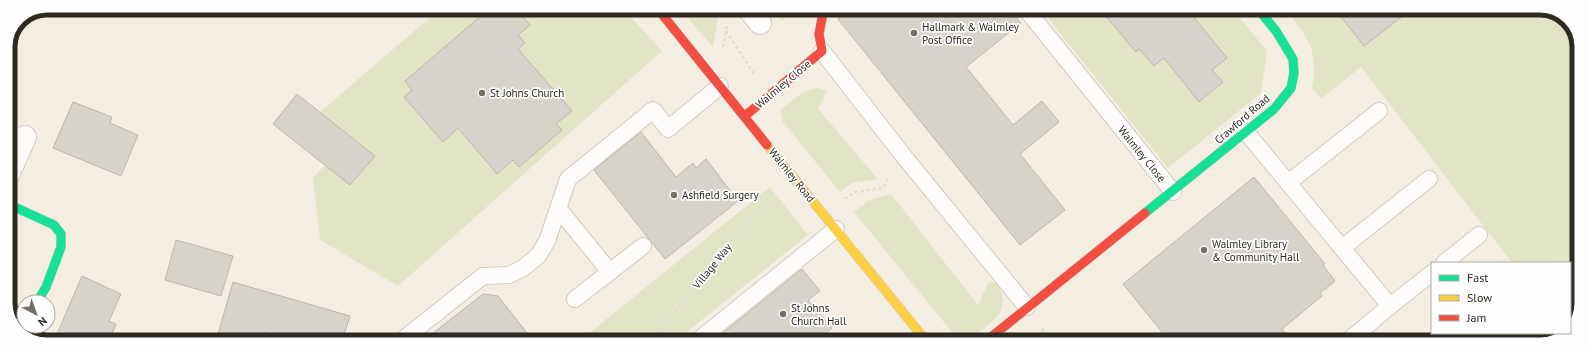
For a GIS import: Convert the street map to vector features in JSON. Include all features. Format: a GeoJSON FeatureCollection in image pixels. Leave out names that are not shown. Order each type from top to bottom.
{"type":"FeatureCollection","features":[{"type":"Feature","properties":{"kind":"street","name":"Walmley Road"},"geometry":{"type":"LineString","coordinates":[[663,15],[921,335]]}},
{"type":"Feature","properties":{"kind":"street"},"geometry":{"type":"LineString","coordinates":[[822,51],[819,34],[823,15]]}},
{"type":"Feature","properties":{"kind":"street","name":"Crawford Road"},"geometry":{"type":"LineString","coordinates":[[1173,192],[1274,109],[1291,88],[1294,73],[1293,59],[1276,32],[1263,15]]}},
{"type":"Feature","properties":{"kind":"street","name":"Walmley Close"},"geometry":{"type":"LineString","coordinates":[[745,116],[822,51]]}},
{"type":"Feature","properties":{"kind":"street"},"geometry":{"type":"LineString","coordinates":[[15,159],[25,137]]}},
{"type":"Feature","properties":{"kind":"street","name":"Walmley Close"},"geometry":{"type":"LineString","coordinates":[[993,335],[1173,192]]}},
{"type":"Feature","properties":{"kind":"street"},"geometry":{"type":"LineString","coordinates":[[15,207],[54,225],[61,234],[61,247],[46,287],[42,294]]}},
{"type":"Feature","properties":{"kind":"lane","name":"Walmley Close"},"geometry":{"type":"LineString","coordinates":[[1030,15],[1173,192]]}},
{"type":"Feature","properties":{"kind":"lane","name":"Walmley Close"},"geometry":{"type":"LineString","coordinates":[[822,51],[902,154],[1027,307]]}},
{"type":"Feature","properties":{"kind":"lane"},"geometry":{"type":"LineString","coordinates":[[410,335],[483,276],[509,275],[523,268],[538,256],[547,241],[568,179],[653,110],[668,129],[720,86]]}},
{"type":"Feature","properties":{"kind":"lane"},"geometry":{"type":"LineString","coordinates":[[1288,183],[1379,111]]}},
{"type":"Feature","properties":{"kind":"lane"},"geometry":{"type":"LineString","coordinates":[[1246,132],[1390,306]]}},
{"type":"Feature","properties":{"kind":"lane"},"geometry":{"type":"LineString","coordinates":[[1342,248],[1429,179]]}},
{"type":"Feature","properties":{"kind":"lane"},"geometry":{"type":"LineString","coordinates":[[558,208],[610,272]]}},
{"type":"Feature","properties":{"kind":"lane"},"geometry":{"type":"LineString","coordinates":[[705,335],[836,229]]}},
{"type":"Feature","properties":{"kind":"lane"},"geometry":{"type":"LineString","coordinates":[[1445,262],[1479,235]]}},
{"type":"Feature","properties":{"kind":"lane"},"geometry":{"type":"LineString","coordinates":[[575,299],[643,246]]}},
{"type":"Feature","properties":{"kind":"lane"},"geometry":{"type":"LineString","coordinates":[[1355,335],[1431,274]]}},
{"type":"Feature","properties":{"kind":"path"},"geometry":{"type":"LineString","coordinates":[[726,31],[768,97]]}},
{"type":"Feature","properties":{"kind":"path","name":"Village Way"},"geometry":{"type":"LineString","coordinates":[[654,335],[660,330],[776,187]]}},
{"type":"Feature","properties":{"kind":"green space"},"geometry":{"type":"Polygon","coordinates":[[[433,15],[629,15],[662,51],[398,286],[320,240],[313,178],[325,165],[351,185],[375,156],[320,112],[433,15]]]}},
{"type":"Feature","properties":{"kind":"green space"},"geometry":{"type":"Polygon","coordinates":[[[685,15],[719,15],[713,47],[685,15]]]}},
{"type":"Feature","properties":{"kind":"green space"},"geometry":{"type":"Polygon","coordinates":[[[777,15],[789,15],[782,21],[777,15]]]}},
{"type":"Feature","properties":{"kind":"green space"},"geometry":{"type":"Polygon","coordinates":[[[1046,15],[1238,15],[1267,51],[1261,93],[1168,168],[1046,15]]]}},
{"type":"Feature","properties":{"kind":"green space"},"geometry":{"type":"Polygon","coordinates":[[[1290,15],[1540,15],[1556,19],[1567,29],[1572,45],[1571,309],[1571,262],[1511,262],[1361,67],[1321,99],[1312,88],[1314,75],[1313,54],[1310,45],[1300,28],[1290,15]]]}},
{"type":"Feature","properties":{"kind":"green space"},"geometry":{"type":"Polygon","coordinates":[[[819,88],[827,91],[818,109],[878,179],[852,183],[840,192],[783,122],[780,111],[808,90],[819,88]]]}},
{"type":"Feature","properties":{"kind":"green space"},"geometry":{"type":"Polygon","coordinates":[[[770,187],[808,235],[683,335],[587,335],[770,187]]]}},
{"type":"Feature","properties":{"kind":"green space"},"geometry":{"type":"Polygon","coordinates":[[[891,194],[978,305],[989,281],[997,283],[1003,297],[1002,308],[999,314],[974,335],[954,335],[854,212],[869,200],[891,194]]]}},
{"type":"Feature","properties":{"kind":"building","name":"St Johns Church"},"geometry":{"type":"Polygon","coordinates":[[[482,15],[522,15],[530,25],[518,35],[525,43],[518,49],[572,111],[556,124],[562,130],[519,167],[513,160],[497,174],[458,128],[443,142],[404,97],[412,90],[405,81],[482,15]]]}},
{"type":"Feature","properties":{"kind":"building"},"geometry":{"type":"Polygon","coordinates":[[[843,15],[1015,15],[1021,23],[966,67],[1013,125],[1042,101],[1059,122],[1020,154],[1065,210],[1020,245],[838,19],[843,15]]]}},
{"type":"Feature","properties":{"kind":"building"},"geometry":{"type":"Polygon","coordinates":[[[1105,15],[1192,15],[1227,58],[1212,70],[1223,82],[1199,102],[1164,58],[1154,66],[1139,49],[1136,52],[1105,15]]]}},
{"type":"Feature","properties":{"kind":"building"},"geometry":{"type":"Polygon","coordinates":[[[1340,15],[1404,15],[1364,46],[1340,15]]]}},
{"type":"Feature","properties":{"kind":"building"},"geometry":{"type":"Polygon","coordinates":[[[297,94],[375,156],[350,185],[273,124],[297,94]]]}},
{"type":"Feature","properties":{"kind":"building"},"geometry":{"type":"Polygon","coordinates":[[[73,102],[112,117],[110,123],[138,135],[121,176],[53,148],[73,102]]]}},
{"type":"Feature","properties":{"kind":"building","name":"Ashfield Surgery"},"geometry":{"type":"Polygon","coordinates":[[[641,132],[676,177],[693,163],[696,168],[706,159],[738,201],[665,259],[594,170],[641,132]]]}},
{"type":"Feature","properties":{"kind":"building"},"geometry":{"type":"Polygon","coordinates":[[[1254,177],[1325,264],[1323,265],[1335,281],[1320,293],[1322,296],[1282,329],[1287,335],[1164,335],[1123,284],[1254,177]]]}},
{"type":"Feature","properties":{"kind":"building"},"geometry":{"type":"Polygon","coordinates":[[[176,240],[233,256],[221,296],[165,280],[176,240]]]}},
{"type":"Feature","properties":{"kind":"building","name":"St Johns Church Hall"},"geometry":{"type":"Polygon","coordinates":[[[802,269],[820,291],[808,300],[832,328],[824,335],[721,335],[802,269]]]}},
{"type":"Feature","properties":{"kind":"building"},"geometry":{"type":"Polygon","coordinates":[[[82,276],[121,294],[109,321],[116,324],[111,335],[57,335],[82,276]]]}},
{"type":"Feature","properties":{"kind":"building"},"geometry":{"type":"Polygon","coordinates":[[[233,282],[350,316],[344,335],[276,335],[265,332],[264,335],[218,335],[233,282]]]}},
{"type":"Feature","properties":{"kind":"building"},"geometry":{"type":"Polygon","coordinates":[[[483,294],[498,296],[529,335],[431,335],[483,294]]]}},
{"type":"Feature","properties":{"kind":"traffic: fast"},"geometry":{"type":"LineString","coordinates":[[1145,213],[1274,109],[1291,88],[1294,73],[1293,59],[1276,31],[1263,15]]}},
{"type":"Feature","properties":{"kind":"traffic: fast"},"geometry":{"type":"LineString","coordinates":[[15,207],[54,225],[61,234],[61,247],[46,287],[42,294]]}},
{"type":"Feature","properties":{"kind":"traffic: slow"},"geometry":{"type":"LineString","coordinates":[[767,145],[921,335]]}},
{"type":"Feature","properties":{"kind":"traffic: jam"},"geometry":{"type":"LineString","coordinates":[[663,15],[767,145]]}},
{"type":"Feature","properties":{"kind":"traffic: jam"},"geometry":{"type":"LineString","coordinates":[[745,116],[822,51],[819,34],[823,15]]}},
{"type":"Feature","properties":{"kind":"traffic: jam"},"geometry":{"type":"LineString","coordinates":[[994,335],[1145,213]]}},
{"type":"Feature","properties":{"kind":"place","name":"Hallmark & Walmley Post Office"},"geometry":{"type":"Point","coordinates":[914,33]}},
{"type":"Feature","properties":{"kind":"place","name":"St Johns Church"},"geometry":{"type":"Point","coordinates":[482,93]}},
{"type":"Feature","properties":{"kind":"place","name":"Ashfield Surgery"},"geometry":{"type":"Point","coordinates":[674,195]}},
{"type":"Feature","properties":{"kind":"place","name":"Walmley Library & Community Hall"},"geometry":{"type":"Point","coordinates":[1204,250]}},
{"type":"Feature","properties":{"kind":"place","name":"St Johns Church Hall"},"geometry":{"type":"Point","coordinates":[783,314]}}]}
